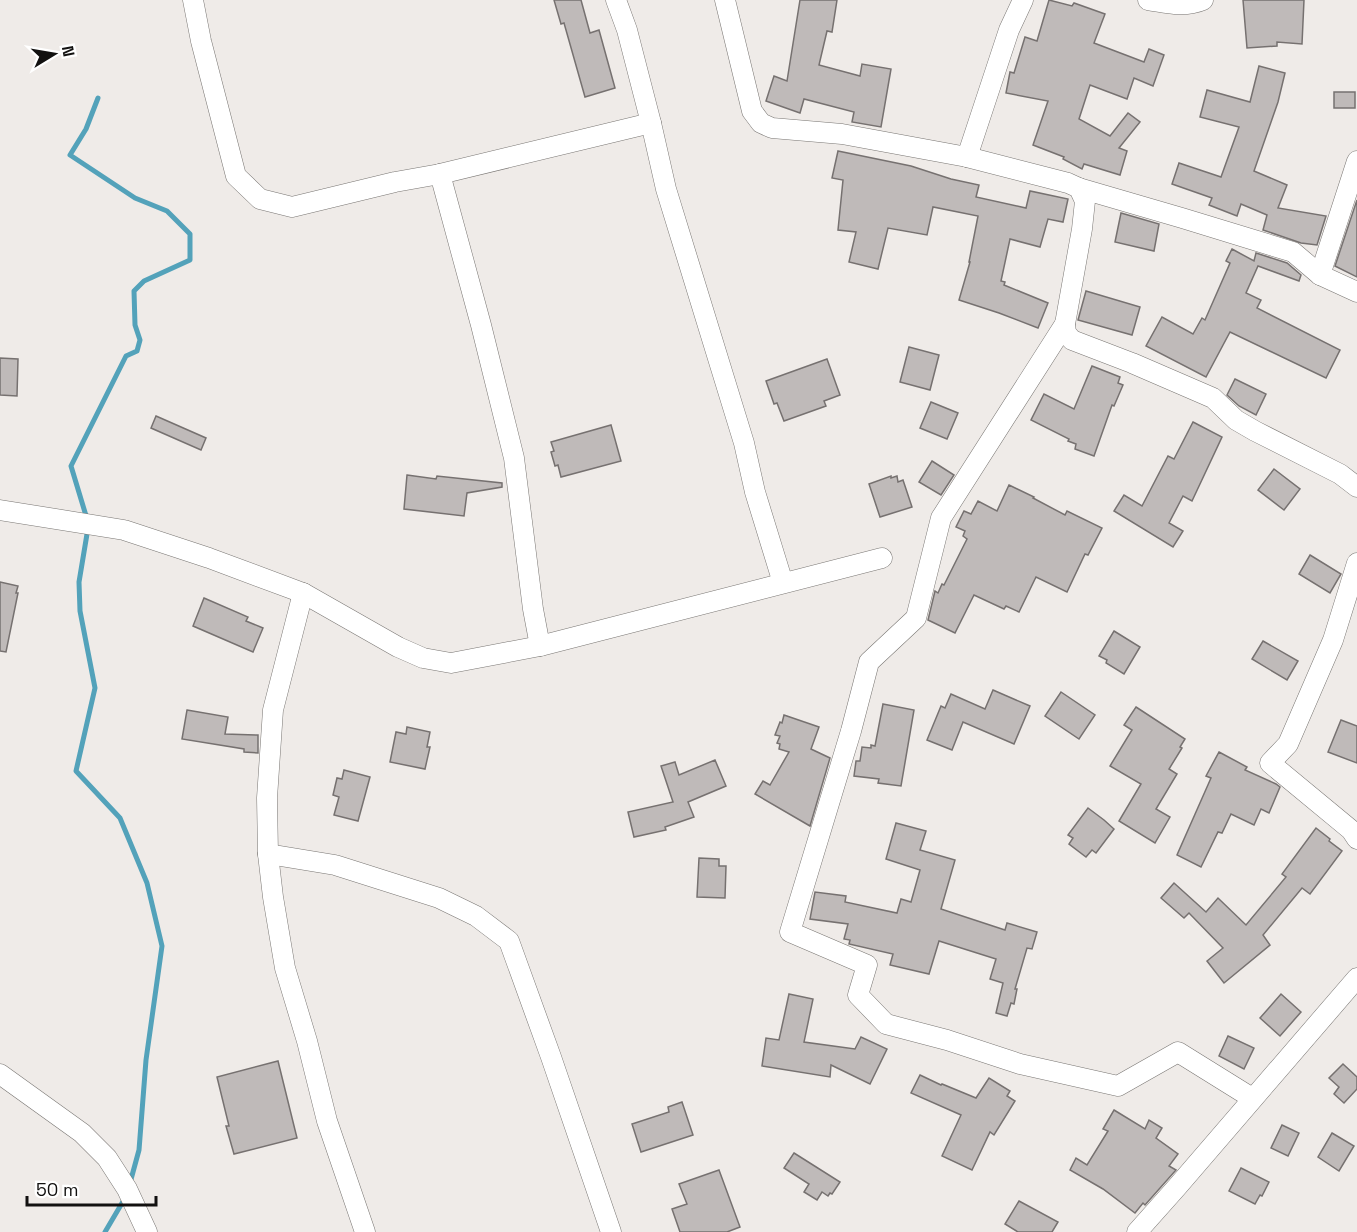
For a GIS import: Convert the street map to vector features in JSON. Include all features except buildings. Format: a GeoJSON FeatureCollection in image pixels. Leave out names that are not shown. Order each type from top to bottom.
{"type":"FeatureCollection","features":[{"type":"Feature","properties":{"kind":"street"},"geometry":{"type":"LineString","coordinates":[[193,0],[201,41],[236,176],[260,199],[292,207],[651,123]]}},
{"type":"Feature","properties":{"kind":"street"},"geometry":{"type":"LineString","coordinates":[[616,0],[627,30],[666,189],[744,443],[755,492],[783,583]]}},
{"type":"Feature","properties":{"kind":"street"},"geometry":{"type":"LineString","coordinates":[[725,0],[752,111],[761,123],[772,128],[842,134],[968,157],[1068,183],[1293,252],[1320,274],[1357,292]]}},
{"type":"Feature","properties":{"kind":"street"},"geometry":{"type":"LineString","coordinates":[[968,157],[1009,30],[1023,0]]}},
{"type":"Feature","properties":{"kind":"street"},"geometry":{"type":"LineString","coordinates":[[1148,0],[1182,6],[1203,0]]}},
{"type":"Feature","properties":{"kind":"street"},"geometry":{"type":"LineString","coordinates":[[1320,274],[1357,161]]}},
{"type":"Feature","properties":{"kind":"street"},"geometry":{"type":"LineString","coordinates":[[440,174],[514,458],[533,609],[540,646]]}},
{"type":"Feature","properties":{"kind":"street"},"geometry":{"type":"LineString","coordinates":[[1079,188],[1085,201],[1065,324],[1066,333],[1072,340],[1214,398],[1236,420],[1340,474],[1357,487]]}},
{"type":"Feature","properties":{"kind":"street"},"geometry":{"type":"LineString","coordinates":[[1065,324],[941,518],[916,618],[869,662],[851,730],[790,932],[867,965],[858,995],[886,1024],[947,1040],[1020,1064],[1118,1086],[1178,1052],[1252,1098]]}},
{"type":"Feature","properties":{"kind":"street"},"geometry":{"type":"LineString","coordinates":[[0,510],[124,530],[209,558],[303,593],[398,647],[423,658],[451,663],[540,646],[882,558]]}},
{"type":"Feature","properties":{"kind":"street"},"geometry":{"type":"LineString","coordinates":[[1357,562],[1333,640],[1288,744],[1270,763],[1351,830],[1357,838]]}},
{"type":"Feature","properties":{"kind":"street"},"geometry":{"type":"LineString","coordinates":[[303,593],[273,710],[267,798],[268,854],[285,968],[307,1041],[327,1121],[365,1232]]}},
{"type":"Feature","properties":{"kind":"street"},"geometry":{"type":"LineString","coordinates":[[268,854],[335,865],[440,898],[476,916],[509,941],[611,1232]]}},
{"type":"Feature","properties":{"kind":"street"},"geometry":{"type":"LineString","coordinates":[[1137,1232],[1357,978]]}},
{"type":"Feature","properties":{"kind":"street"},"geometry":{"type":"LineString","coordinates":[[0,1074],[82,1133],[107,1158],[127,1189],[147,1232]]}},
{"type":"Feature","properties":{"kind":"waterway"},"geometry":{"type":"LineString","coordinates":[[87,519],[71,466],[126,356],[137,351],[140,340],[135,325],[134,291],[144,281],[190,260],[190,234],[167,211],[135,198],[70,155],[86,129],[98,98]]}},
{"type":"Feature","properties":{"kind":"waterway"},"geometry":{"type":"LineString","coordinates":[[88,528],[79,582],[80,611],[95,688],[76,771],[120,818],[147,883],[162,946],[146,1060],[139,1150],[130,1183]]}},
{"type":"Feature","properties":{"kind":"waterway"},"geometry":{"type":"LineString","coordinates":[[105,1232],[125,1198]]}}]}
